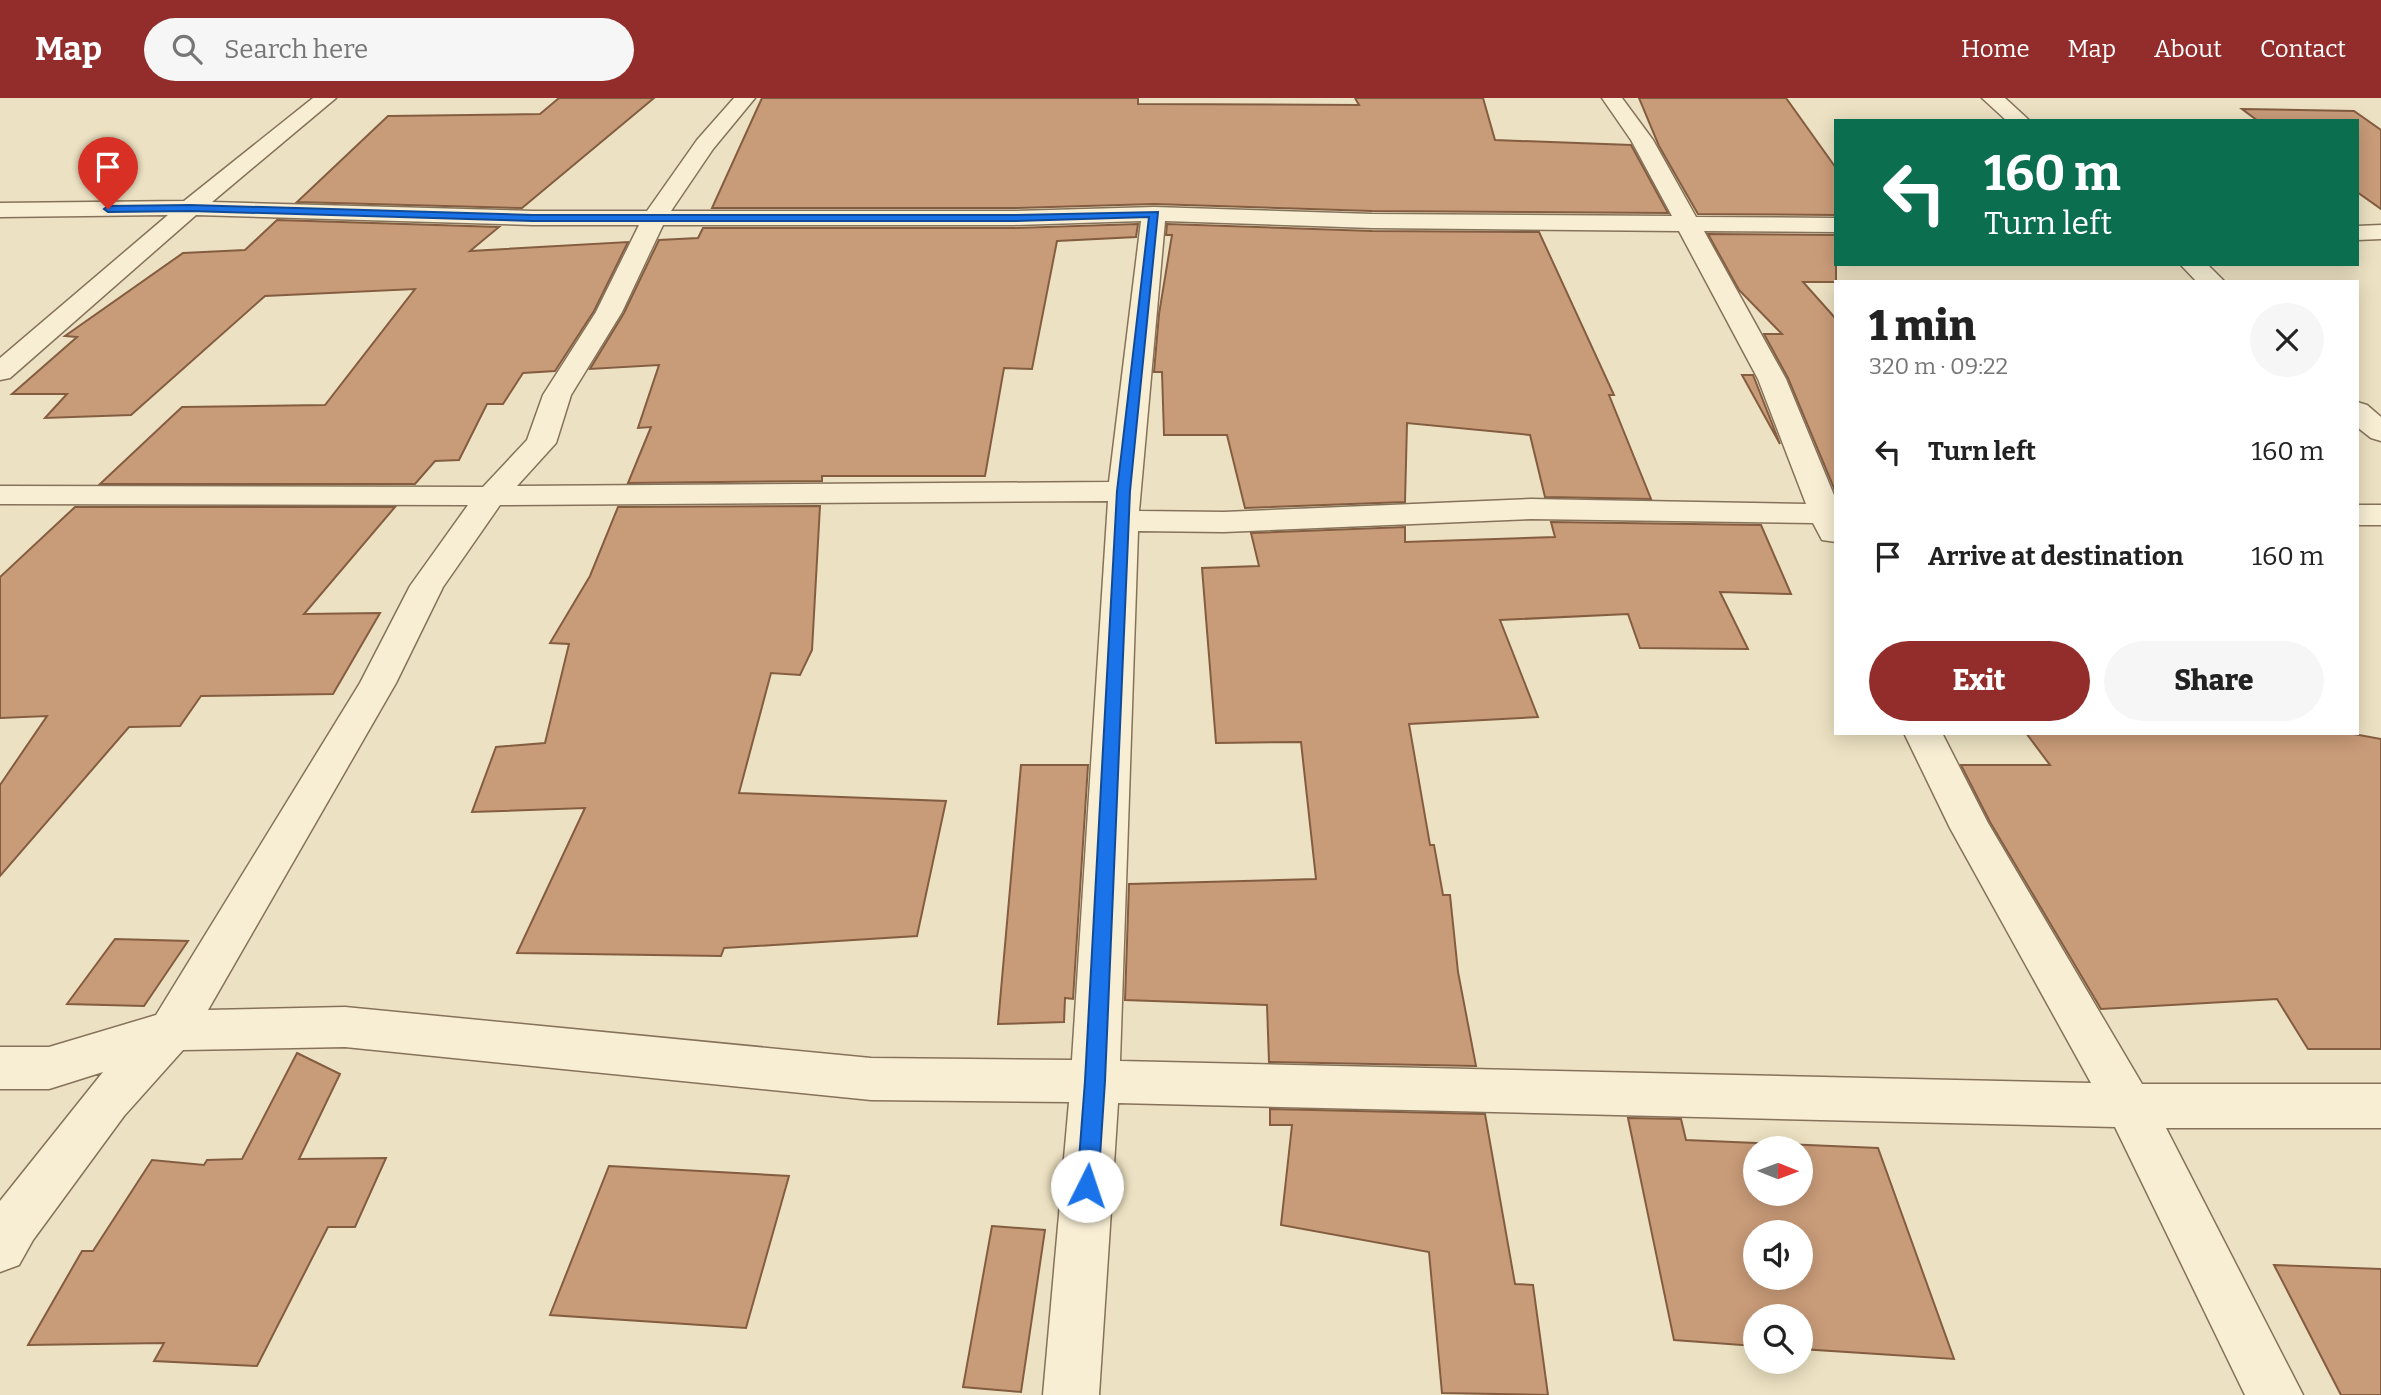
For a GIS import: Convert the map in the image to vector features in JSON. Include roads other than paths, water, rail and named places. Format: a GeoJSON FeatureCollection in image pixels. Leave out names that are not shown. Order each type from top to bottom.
{"type":"FeatureCollection","features":[{"type":"Feature","properties":{"kind":"street"},"geometry":{"type":"LineString","coordinates":[[0,372],[190,208],[326,98]]}},
{"type":"Feature","properties":{"kind":"street"},"geometry":{"type":"LineString","coordinates":[[0,1247],[107,1101],[172,1030],[378,683],[427,586],[491,496],[541,443],[557,394],[609,312],[655,217],[705,145],[745,98]]}},
{"type":"Feature","properties":{"kind":"street"},"geometry":{"type":"LineString","coordinates":[[0,495],[491,496],[1124,506],[1224,522],[1531,509],[1832,522],[1772,379],[1642,140],[1612,98]]}},
{"type":"Feature","properties":{"kind":"street"},"geometry":{"type":"LineString","coordinates":[[1993,98],[2018,119]]}},
{"type":"Feature","properties":{"kind":"street"},"geometry":{"type":"LineString","coordinates":[[0,210],[190,208],[533,218],[1014,218],[1154,214],[1372,221],[1834,225]]}},
{"type":"Feature","properties":{"kind":"street"},"geometry":{"type":"LineString","coordinates":[[1071,1395],[1095,1081],[1124,506],[1154,214]]}},
{"type":"Feature","properties":{"kind":"street"},"geometry":{"type":"LineString","coordinates":[[2359,233],[2381,232]]}},
{"type":"Feature","properties":{"kind":"street"},"geometry":{"type":"LineString","coordinates":[[2194,266],[2210,280]]}},
{"type":"Feature","properties":{"kind":"street"},"geometry":{"type":"LineString","coordinates":[[2359,413],[2381,432]]}},
{"type":"Feature","properties":{"kind":"street"},"geometry":{"type":"LineString","coordinates":[[2359,515],[2381,515]]}},
{"type":"Feature","properties":{"kind":"street"},"geometry":{"type":"LineString","coordinates":[[1924,735],[1970,828],[2129,1106],[2275,1395]]}},
{"type":"Feature","properties":{"kind":"street"},"geometry":{"type":"LineString","coordinates":[[0,1068],[49,1068],[172,1030],[345,1027],[871,1079],[1095,1081],[2129,1106],[2381,1106]]}}]}
